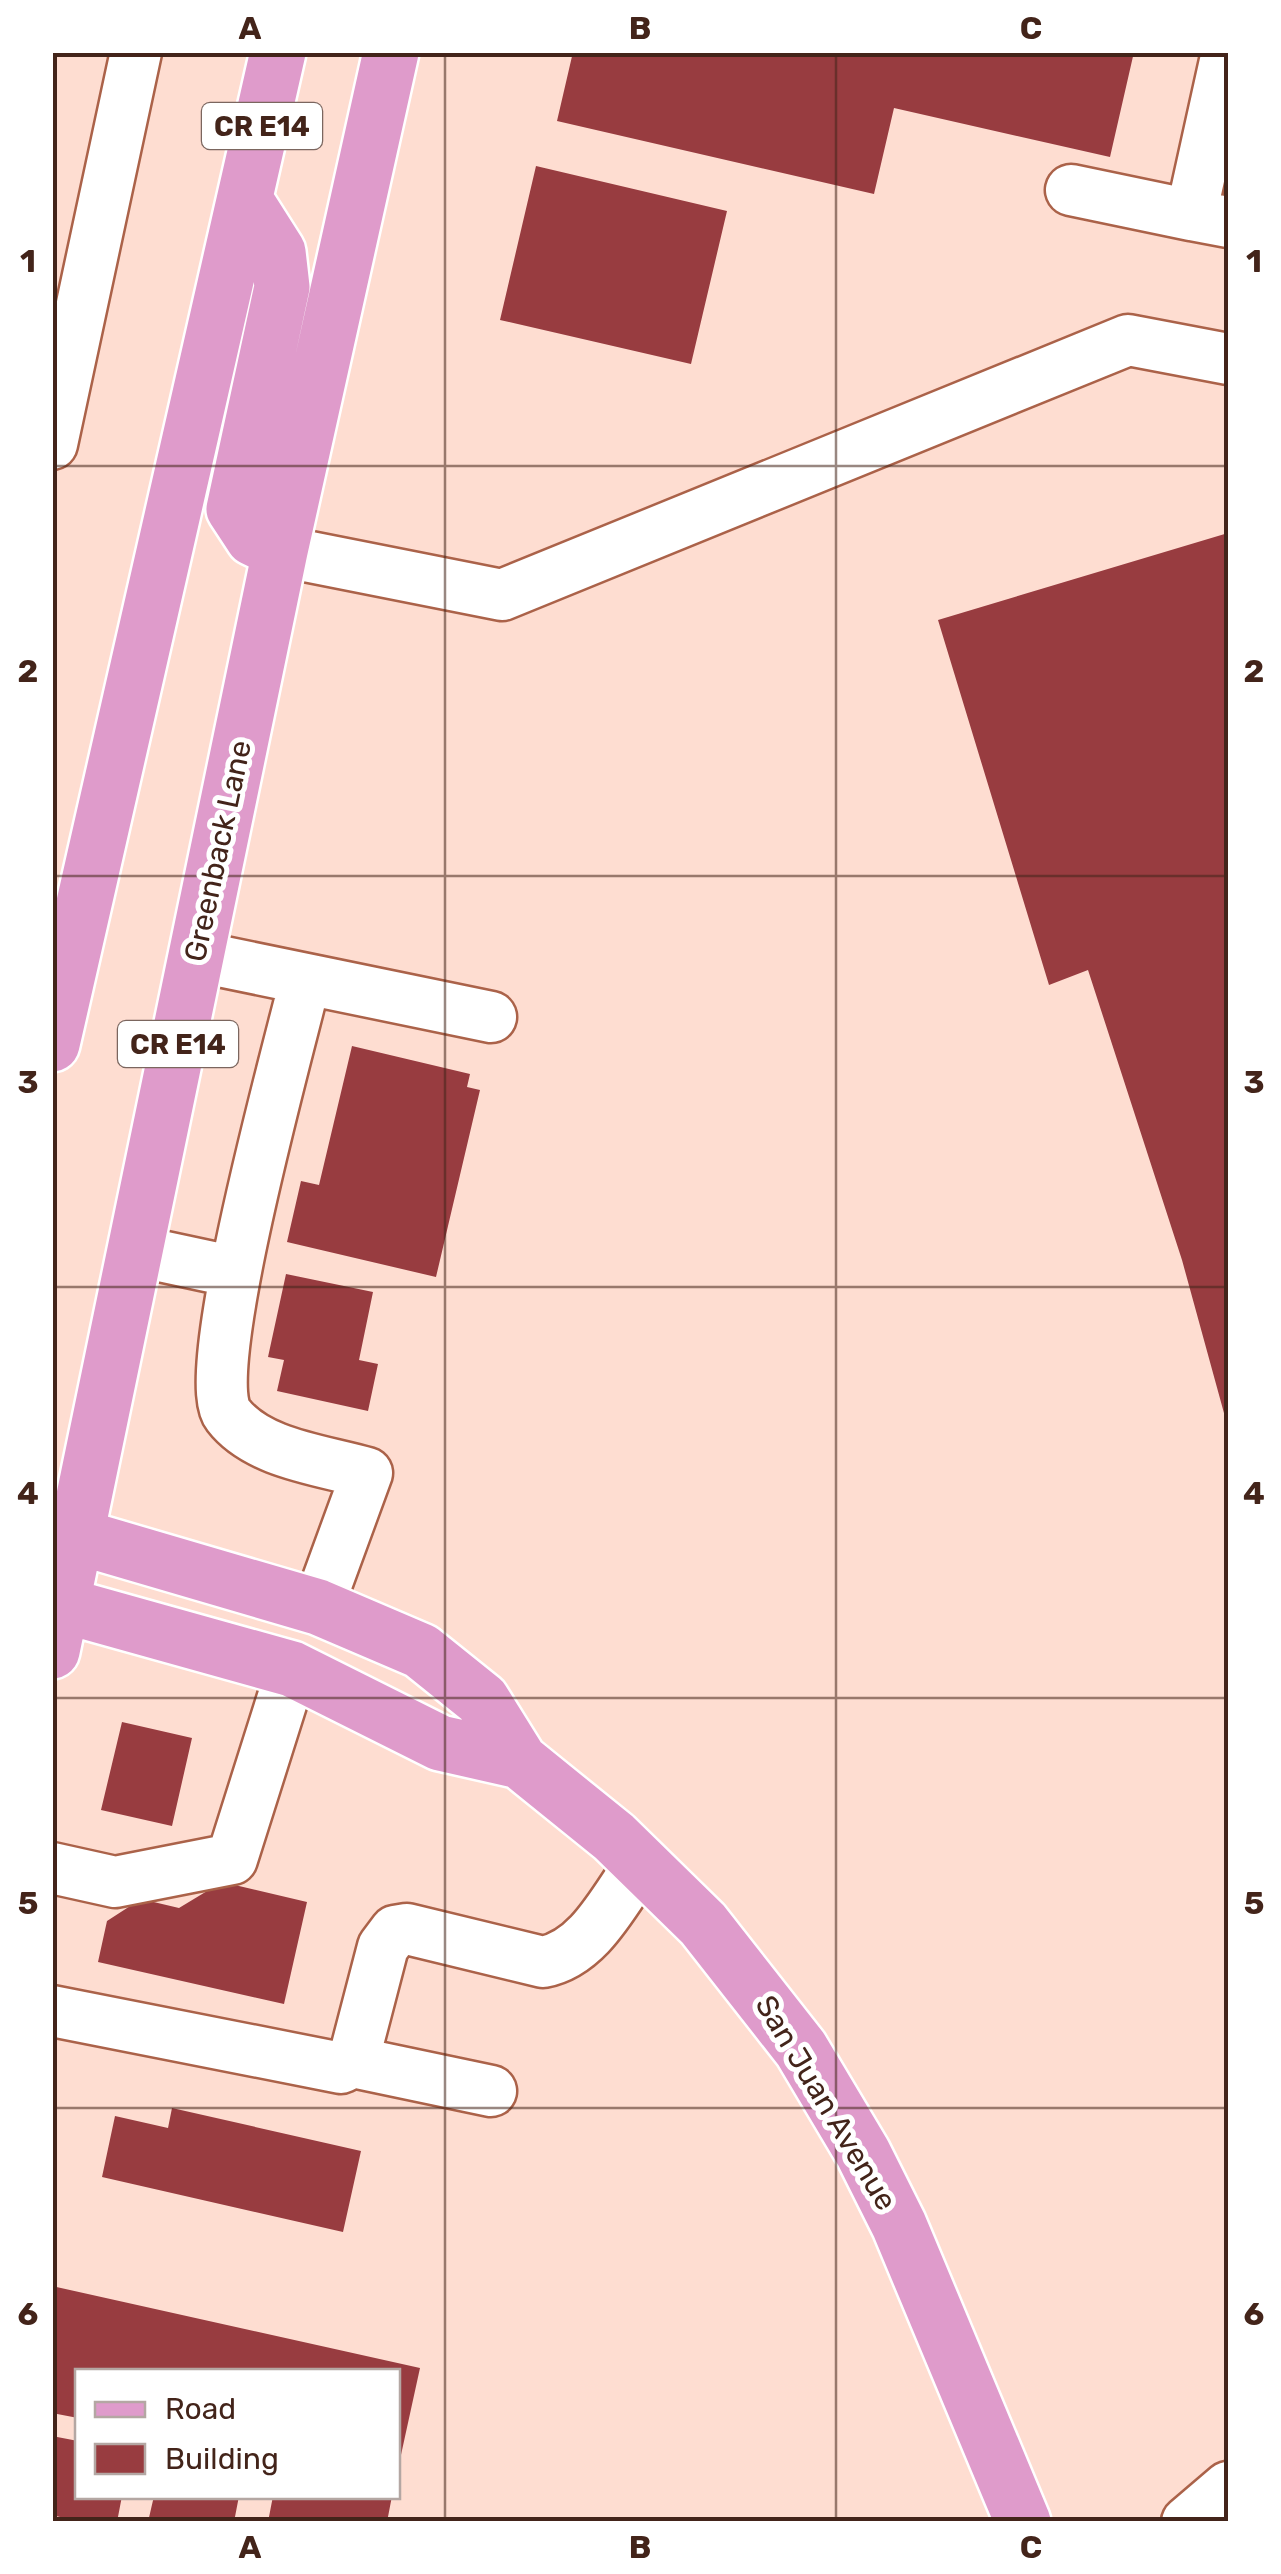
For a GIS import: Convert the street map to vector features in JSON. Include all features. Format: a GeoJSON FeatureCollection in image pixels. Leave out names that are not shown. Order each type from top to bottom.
{"type":"FeatureCollection","features":[{"type":"Feature","properties":{"kind":"main road","name":"CR E14"},"geometry":{"type":"LineString","coordinates":[[52,1044],[278,52]]}},
{"type":"Feature","properties":{"kind":"main road","name":"Greenback Lane"},"geometry":{"type":"LineString","coordinates":[[56,1619],[65,1532],[137,1251],[280,551],[391,52]]}},
{"type":"Feature","properties":{"kind":"main road"},"geometry":{"type":"LineString","coordinates":[[246,200],[278,252],[282,287],[234,509],[253,538],[280,551]]}},
{"type":"Feature","properties":{"kind":"main road","name":"San Juan Avenue"},"geometry":{"type":"LineString","coordinates":[[65,1532],[318,1607],[421,1651],[482,1700],[520,1761],[641,1863],[703,1924],[753,1984],[800,2050],[863,2153],[899,2225],[1023,2522]]}},
{"type":"Feature","properties":{"kind":"main road","name":"San Juan Avenue"},"geometry":{"type":"LineString","coordinates":[[56,1619],[292,1669],[440,1742],[520,1761]]}},
{"type":"Feature","properties":{"kind":"lane"},"geometry":{"type":"LineString","coordinates":[[52,444],[136,52]]}},
{"type":"Feature","properties":{"kind":"lane"},"geometry":{"type":"LineString","coordinates":[[1071,190],[1210,218],[1227,52]]}},
{"type":"Feature","properties":{"kind":"lane"},"geometry":{"type":"LineString","coordinates":[[280,551],[502,595],[1128,340],[1228,359]]}},
{"type":"Feature","properties":{"kind":"lane"},"geometry":{"type":"LineString","coordinates":[[195,956],[492,1017]]}},
{"type":"Feature","properties":{"kind":"lane"},"geometry":{"type":"LineString","coordinates":[[306,980],[235,1272],[219,1380],[225,1413],[256,1442],[367,1473],[318,1607]]}},
{"type":"Feature","properties":{"kind":"lane"},"geometry":{"type":"LineString","coordinates":[[137,1251],[235,1272]]}},
{"type":"Feature","properties":{"kind":"lane"},"geometry":{"type":"LineString","coordinates":[[52,1868],[115,1882],[232,1859],[292,1669]]}},
{"type":"Feature","properties":{"kind":"lane"},"geometry":{"type":"LineString","coordinates":[[353,2062],[383,1947],[395,1930],[406,1929],[543,1962],[561,1959],[579,1947],[641,1863]]}},
{"type":"Feature","properties":{"kind":"lane"},"geometry":{"type":"LineString","coordinates":[[52,2011],[330,2068],[353,2062],[491,2091]]}},
{"type":"Feature","properties":{"kind":"lane"},"geometry":{"type":"LineString","coordinates":[[1187,2522],[1228,2487]]}},
{"type":"Feature","properties":{"kind":"building"},"geometry":{"type":"Polygon","coordinates":[[[573,52],[1134,52],[1110,157],[894,108],[874,194],[557,121],[573,52]]]}},
{"type":"Feature","properties":{"kind":"building"},"geometry":{"type":"Polygon","coordinates":[[[536,166],[727,211],[691,364],[500,320],[536,166]]]}},
{"type":"Feature","properties":{"kind":"building"},"geometry":{"type":"Polygon","coordinates":[[[1228,533],[1227,1424],[1182,1260],[1088,970],[1049,985],[938,620],[1228,533]]]}},
{"type":"Feature","properties":{"kind":"building"},"geometry":{"type":"Polygon","coordinates":[[[352,1046],[470,1074],[467,1087],[480,1090],[436,1277],[287,1242],[301,1181],[319,1185],[352,1046]]]}},
{"type":"Feature","properties":{"kind":"building"},"geometry":{"type":"Polygon","coordinates":[[[286,1274],[373,1292],[359,1360],[378,1364],[368,1411],[277,1391],[284,1360],[268,1357],[286,1274]]]}},
{"type":"Feature","properties":{"kind":"building"},"geometry":{"type":"Polygon","coordinates":[[[122,1722],[192,1738],[172,1826],[101,1810],[122,1722]]]}},
{"type":"Feature","properties":{"kind":"building"},"geometry":{"type":"Polygon","coordinates":[[[222,1882],[307,1902],[284,2004],[98,1962],[107,1921],[141,1899],[179,1908],[222,1882]]]}},
{"type":"Feature","properties":{"kind":"building"},"geometry":{"type":"Polygon","coordinates":[[[172,2108],[361,2151],[343,2232],[102,2177],[115,2116],[168,2128],[172,2108]]]}},
{"type":"Feature","properties":{"kind":"building"},"geometry":{"type":"Polygon","coordinates":[[[52,2286],[420,2368],[400,2459],[400,2369],[75,2369],[75,2417],[52,2413],[52,2286]]]}},
{"type":"Feature","properties":{"kind":"building"},"geometry":{"type":"Polygon","coordinates":[[[52,2436],[75,2440],[75,2499],[121,2499],[117,2522],[80,2522],[52,2515],[52,2436]]]}},
{"type":"Feature","properties":{"kind":"building"},"geometry":{"type":"Polygon","coordinates":[[[153,2499],[238,2499],[234,2522],[148,2522],[153,2499]]]}},
{"type":"Feature","properties":{"kind":"building"},"geometry":{"type":"Polygon","coordinates":[[[272,2499],[391,2499],[387,2522],[268,2522],[272,2499]]]}}]}
